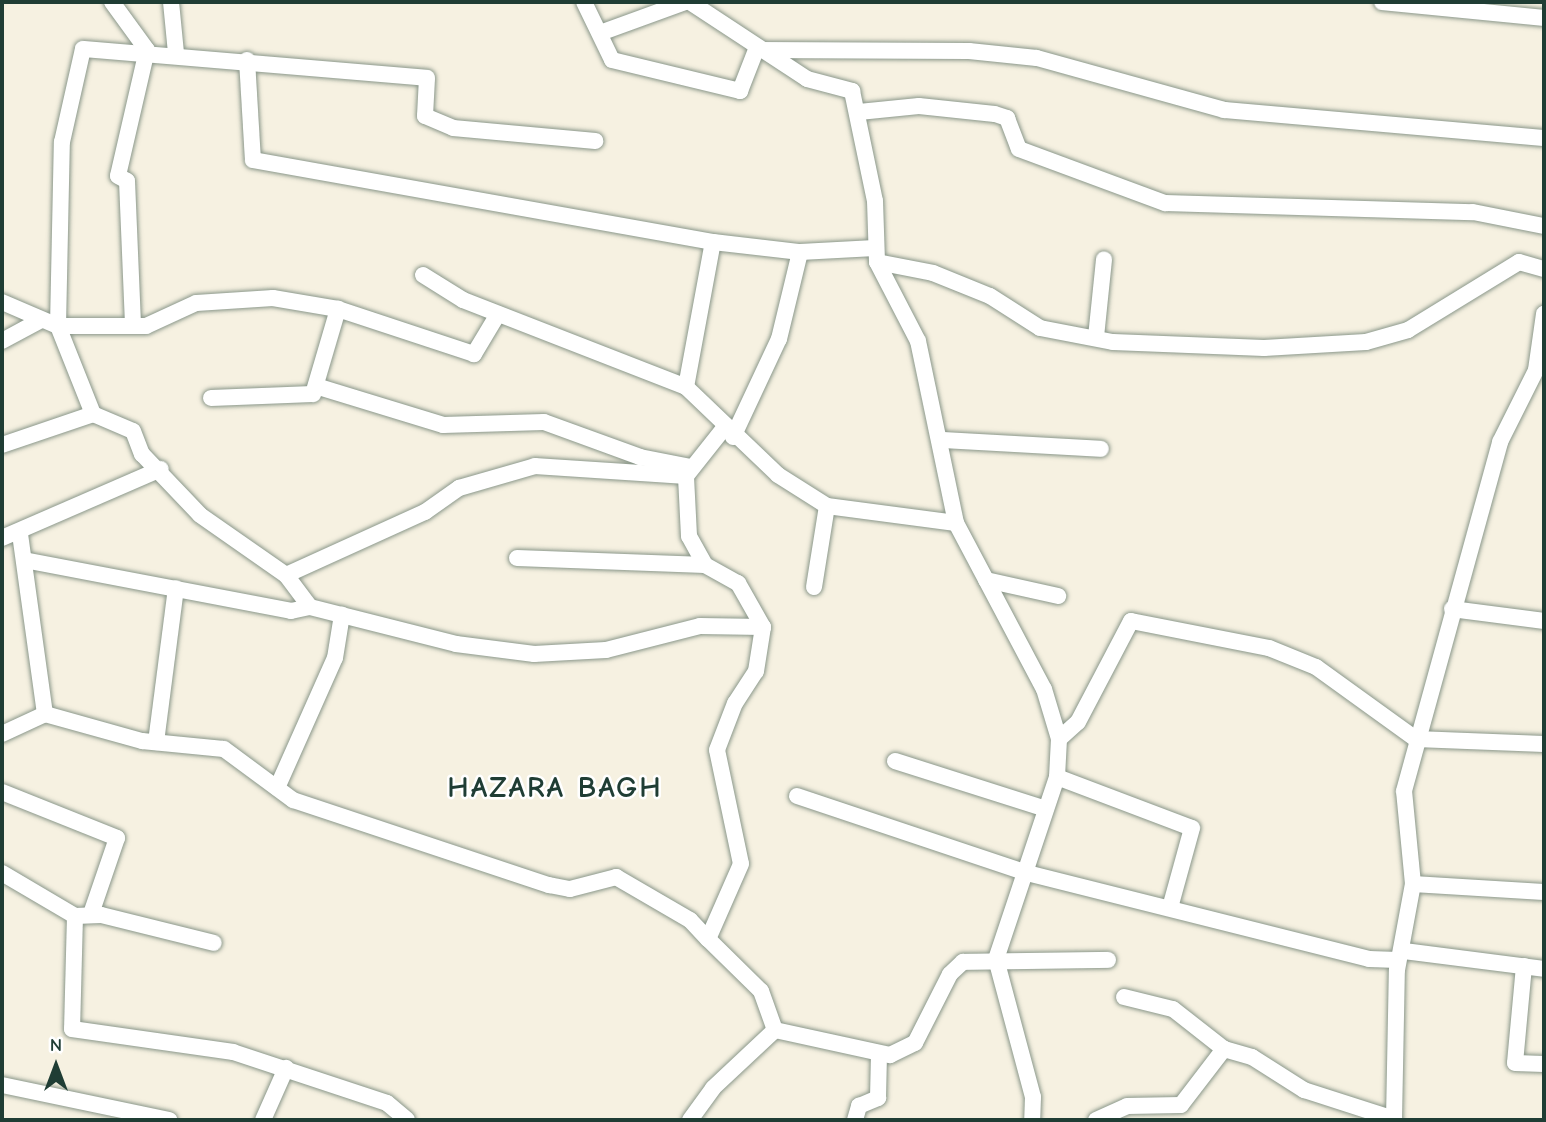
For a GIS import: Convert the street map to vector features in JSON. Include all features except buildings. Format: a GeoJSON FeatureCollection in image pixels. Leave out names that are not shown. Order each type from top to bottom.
{"type":"FeatureCollection","features":[{"type":"Feature","properties":{"kind":"street"},"geometry":{"type":"LineString","coordinates":[[112,2],[147,50],[118,176],[127,181],[134,326]]}},
{"type":"Feature","properties":{"kind":"street"},"geometry":{"type":"LineString","coordinates":[[171,2],[176,53]]}},
{"type":"Feature","properties":{"kind":"street"},"geometry":{"type":"LineString","coordinates":[[584,2],[612,60],[740,91],[755,50]]}},
{"type":"Feature","properties":{"kind":"street"},"geometry":{"type":"LineString","coordinates":[[600,33],[688,2],[755,50],[807,79],[852,92],[859,112],[875,201],[876,255],[918,341],[942,440],[956,523],[1044,689],[1059,739],[1057,777],[996,959],[1033,1097],[1032,1120]]}},
{"type":"Feature","properties":{"kind":"street"},"geometry":{"type":"LineString","coordinates":[[1382,2],[1544,18]]}},
{"type":"Feature","properties":{"kind":"street"},"geometry":{"type":"LineString","coordinates":[[93,414],[58,326],[62,142],[83,49],[147,50],[427,78],[425,116],[453,128],[595,141]]}},
{"type":"Feature","properties":{"kind":"street"},"geometry":{"type":"LineString","coordinates":[[755,50],[1023,57],[1224,110],[1544,138]]}},
{"type":"Feature","properties":{"kind":"street"},"geometry":{"type":"LineString","coordinates":[[247,60],[253,160],[713,242],[800,252],[876,255],[978,291],[1040,328],[1096,337],[1264,348],[1366,342],[1408,330],[1519,262],[1544,269]]}},
{"type":"Feature","properties":{"kind":"street"},"geometry":{"type":"LineString","coordinates":[[859,112],[919,106],[995,114],[1007,118],[1019,149],[1165,203],[1473,212],[1544,226]]}},
{"type":"Feature","properties":{"kind":"street"},"geometry":{"type":"LineString","coordinates":[[686,387],[713,242]]}},
{"type":"Feature","properties":{"kind":"street"},"geometry":{"type":"LineString","coordinates":[[286,575],[425,512],[459,488],[535,466],[688,472],[729,432],[779,339],[800,252]]}},
{"type":"Feature","properties":{"kind":"street"},"geometry":{"type":"LineString","coordinates":[[1096,337],[1104,259]]}},
{"type":"Feature","properties":{"kind":"street"},"geometry":{"type":"LineString","coordinates":[[423,275],[498,314],[686,387],[729,432],[827,506],[956,523]]}},
{"type":"Feature","properties":{"kind":"street"},"geometry":{"type":"LineString","coordinates":[[2,302],[58,326],[134,326],[196,303],[273,298],[338,309],[474,354],[498,314]]}},
{"type":"Feature","properties":{"kind":"street"},"geometry":{"type":"LineString","coordinates":[[211,398],[302,397],[319,387],[338,309]]}},
{"type":"Feature","properties":{"kind":"street"},"geometry":{"type":"LineString","coordinates":[[1124,997],[1173,1009],[1224,1049],[1252,1057],[1304,1090],[1394,1119],[1401,955],[1413,884],[1404,791],[1416,739],[1500,442],[1535,370],[1544,314]]}},
{"type":"Feature","properties":{"kind":"street"},"geometry":{"type":"LineString","coordinates":[[2,341],[41,320]]}},
{"type":"Feature","properties":{"kind":"street"},"geometry":{"type":"LineString","coordinates":[[319,387],[443,425],[544,422],[688,472]]}},
{"type":"Feature","properties":{"kind":"street"},"geometry":{"type":"LineString","coordinates":[[2,445],[93,414],[133,431],[142,454],[161,469],[200,515],[286,575],[310,607]]}},
{"type":"Feature","properties":{"kind":"street"},"geometry":{"type":"LineString","coordinates":[[942,440],[1101,449]]}},
{"type":"Feature","properties":{"kind":"street"},"geometry":{"type":"LineString","coordinates":[[2,538],[20,534],[161,469]]}},
{"type":"Feature","properties":{"kind":"street"},"geometry":{"type":"LineString","coordinates":[[688,472],[689,536],[705,565]]}},
{"type":"Feature","properties":{"kind":"street"},"geometry":{"type":"LineString","coordinates":[[814,587],[827,506]]}},
{"type":"Feature","properties":{"kind":"street"},"geometry":{"type":"LineString","coordinates":[[20,534],[45,714]]}},
{"type":"Feature","properties":{"kind":"street"},"geometry":{"type":"LineString","coordinates":[[517,558],[705,565],[738,583],[763,627],[757,671],[735,703],[717,750],[741,864],[708,939]]}},
{"type":"Feature","properties":{"kind":"street"},"geometry":{"type":"LineString","coordinates":[[24,560],[290,611],[310,607],[456,644],[534,654],[606,650],[700,625],[763,627]]}},
{"type":"Feature","properties":{"kind":"street"},"geometry":{"type":"LineString","coordinates":[[986,580],[1058,596]]}},
{"type":"Feature","properties":{"kind":"street"},"geometry":{"type":"LineString","coordinates":[[156,742],[176,588]]}},
{"type":"Feature","properties":{"kind":"street"},"geometry":{"type":"LineString","coordinates":[[1452,609],[1544,621]]}},
{"type":"Feature","properties":{"kind":"street"},"geometry":{"type":"LineString","coordinates":[[277,788],[335,658],[342,615]]}},
{"type":"Feature","properties":{"kind":"street"},"geometry":{"type":"LineString","coordinates":[[1059,739],[1078,722],[1131,621],[1269,649],[1316,667],[1416,739],[1544,744]]}},
{"type":"Feature","properties":{"kind":"street"},"geometry":{"type":"LineString","coordinates":[[2,734],[45,714],[156,742],[224,750],[293,800],[549,886],[570,889],[616,877],[690,920],[761,991],[775,1030]]}},
{"type":"Feature","properties":{"kind":"street"},"geometry":{"type":"LineString","coordinates":[[895,761],[1046,809]]}},
{"type":"Feature","properties":{"kind":"street"},"geometry":{"type":"LineString","coordinates":[[1057,777],[1192,828],[1170,908]]}},
{"type":"Feature","properties":{"kind":"street"},"geometry":{"type":"LineString","coordinates":[[2,792],[117,838],[83,915],[72,1029],[233,1052],[387,1103],[407,1120]]}},
{"type":"Feature","properties":{"kind":"street"},"geometry":{"type":"LineString","coordinates":[[797,796],[1027,873],[1369,959],[1401,955],[1544,968]]}},
{"type":"Feature","properties":{"kind":"street"},"geometry":{"type":"LineString","coordinates":[[2,873],[83,915],[214,943]]}},
{"type":"Feature","properties":{"kind":"street"},"geometry":{"type":"LineString","coordinates":[[1413,884],[1544,892]]}},
{"type":"Feature","properties":{"kind":"street"},"geometry":{"type":"LineString","coordinates":[[775,1030],[879,1055],[915,1043],[950,974],[963,962],[996,959],[1108,960]]}},
{"type":"Feature","properties":{"kind":"street"},"geometry":{"type":"LineString","coordinates":[[1524,966],[1515,1063],[1544,1064]]}},
{"type":"Feature","properties":{"kind":"street"},"geometry":{"type":"LineString","coordinates":[[691,1120],[713,1088],[775,1030]]}},
{"type":"Feature","properties":{"kind":"street"},"geometry":{"type":"LineString","coordinates":[[1096,1120],[1127,1106],[1178,1112],[1224,1049]]}},
{"type":"Feature","properties":{"kind":"street"},"geometry":{"type":"LineString","coordinates":[[855,1120],[859,1106],[878,1098],[879,1055]]}},
{"type":"Feature","properties":{"kind":"street"},"geometry":{"type":"LineString","coordinates":[[262,1120],[286,1068]]}},
{"type":"Feature","properties":{"kind":"street"},"geometry":{"type":"LineString","coordinates":[[2,1085],[169,1120]]}},
{"type":"Feature","properties":{"kind":"district","name":"HAZARA BAGH"},"geometry":{"type":"Point","coordinates":[555,788]}}]}
